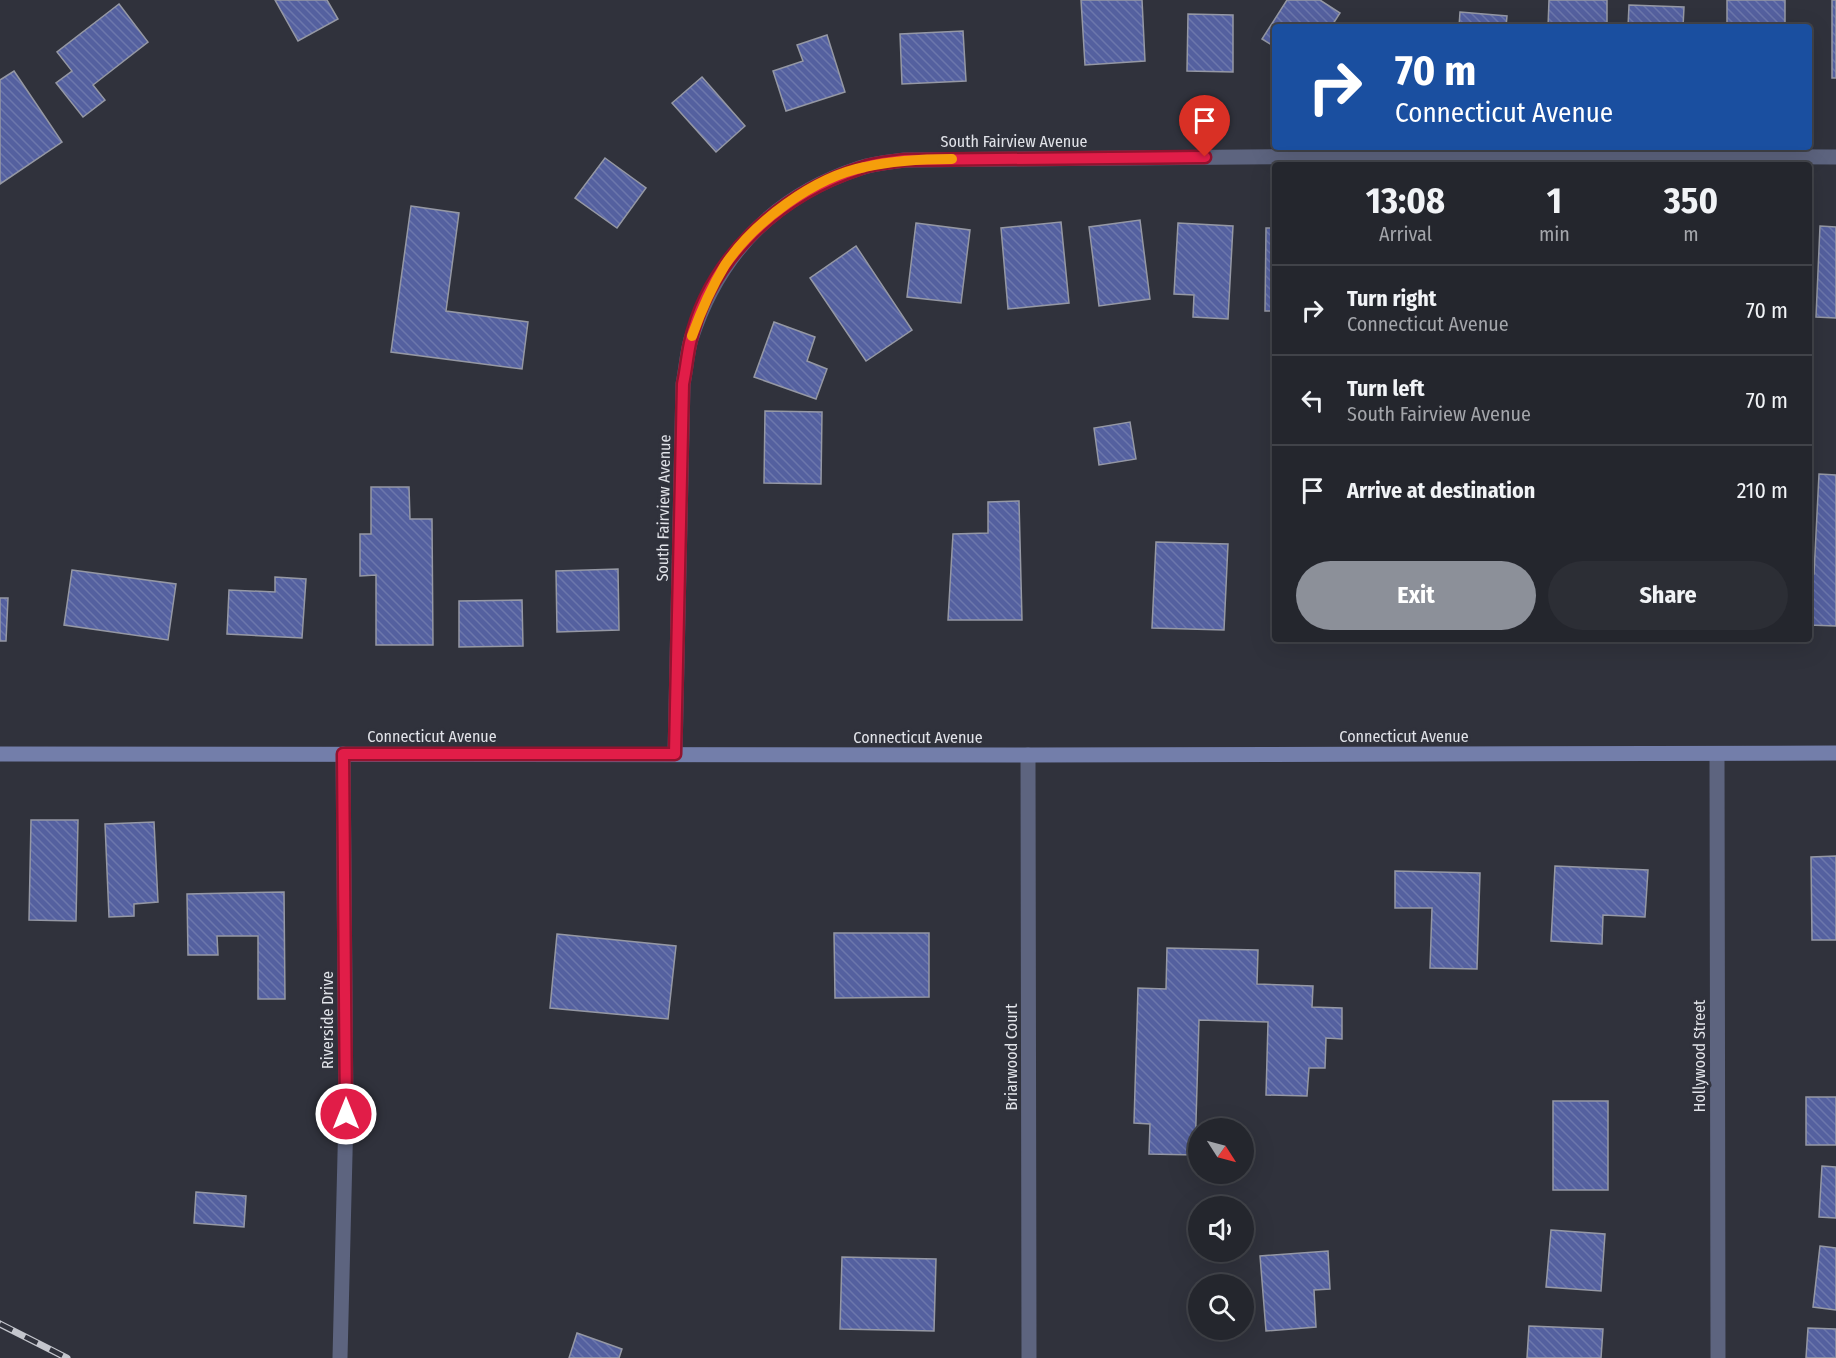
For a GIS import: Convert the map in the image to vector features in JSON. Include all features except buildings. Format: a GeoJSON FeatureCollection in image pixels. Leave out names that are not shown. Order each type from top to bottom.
{"type":"FeatureCollection","features":[{"type":"Feature","properties":{"kind":"street","name":"South Fairview Avenue"},"geometry":{"type":"LineString","coordinates":[[675,754],[683,384],[690,342],[705,302],[726,264],[753,231],[786,204],[823,182],[863,167],[905,160],[1459,155],[1836,157]]}},
{"type":"Feature","properties":{"kind":"street","name":"Connecticut Avenue"},"geometry":{"type":"LineString","coordinates":[[0,754],[1836,753]]}},
{"type":"Feature","properties":{"kind":"street","name":"Riverside Drive"},"geometry":{"type":"LineString","coordinates":[[340,1358],[346,1114],[343,754]]}},
{"type":"Feature","properties":{"kind":"street","name":"Hollywood Street"},"geometry":{"type":"LineString","coordinates":[[1717,754],[1718,1358]]}},
{"type":"Feature","properties":{"kind":"street","name":"Briarwood Court"},"geometry":{"type":"LineString","coordinates":[[1028,755],[1029,1358]]}},
{"type":"Feature","properties":{"kind":"railway"},"geometry":{"type":"LineString","coordinates":[[0,1324],[67,1358]]}},
{"type":"Feature","properties":{"kind":"slow traffic"},"geometry":{"type":"LineString","coordinates":[[692,336],[705,302],[726,264],[753,231],[786,204],[823,182],[863,167],[905,160],[952,159]]}},
{"type":"Feature","properties":{"kind":"route"},"geometry":{"type":"LineString","coordinates":[[346,1114],[343,754],[675,754],[683,384],[690,342],[705,302],[726,264],[753,231],[786,204],[823,182],[863,167],[905,160],[1205,157]]}}]}
